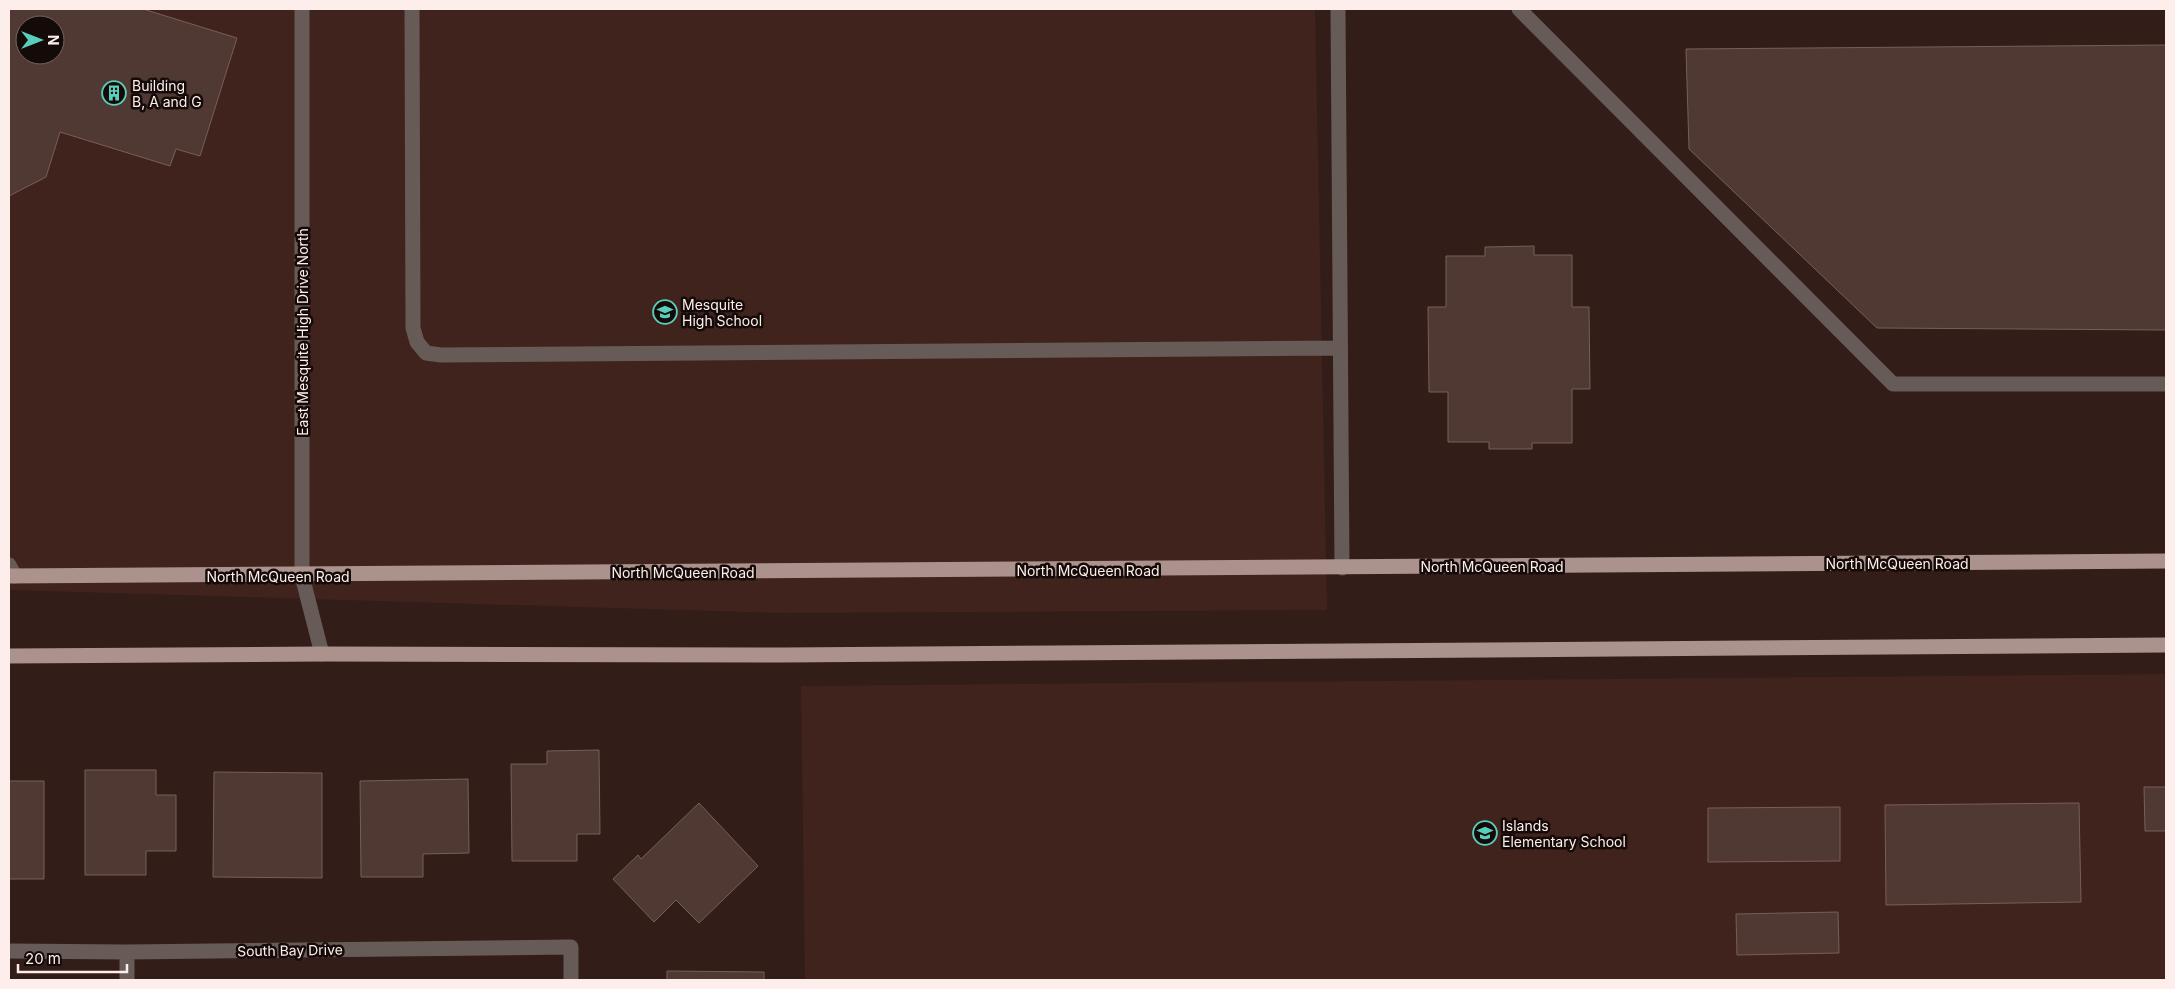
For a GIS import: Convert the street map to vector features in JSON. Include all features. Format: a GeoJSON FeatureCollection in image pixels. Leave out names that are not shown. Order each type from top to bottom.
{"type":"FeatureCollection","features":[{"type":"Feature","properties":{"kind":"main road","name":"North McQueen Road"},"geometry":{"type":"LineString","coordinates":[[11,573],[302,576],[2166,561]]}},
{"type":"Feature","properties":{"kind":"main road"},"geometry":{"type":"LineString","coordinates":[[9,656],[322,654],[784,655],[2166,645]]}},
{"type":"Feature","properties":{"kind":"street","name":"East Mesquite High Drive North"},"geometry":{"type":"LineString","coordinates":[[302,9],[302,576],[322,654]]}},
{"type":"Feature","properties":{"kind":"street"},"geometry":{"type":"LineString","coordinates":[[412,9],[413,328],[417,342],[426,353],[441,355],[585,355],[1340,348]]}},
{"type":"Feature","properties":{"kind":"street"},"geometry":{"type":"LineString","coordinates":[[1338,9],[1342,568]]}},
{"type":"Feature","properties":{"kind":"street"},"geometry":{"type":"LineString","coordinates":[[1519,9],[1893,384],[2166,384]]}},
{"type":"Feature","properties":{"kind":"street","name":"South Bay Drive"},"geometry":{"type":"LineString","coordinates":[[9,950],[127,952],[571,947],[571,980]]}},
{"type":"Feature","properties":{"kind":"street"},"geometry":{"type":"LineString","coordinates":[[127,952],[127,980]]}},
{"type":"Feature","properties":{"kind":"shaded area","name":"Mesquite High School"},"geometry":{"type":"Polygon","coordinates":[[[9,9],[1315,9],[1327,610],[783,613],[9,590],[9,9]]]}},
{"type":"Feature","properties":{"kind":"shaded area","name":"Islands Elementary School"},"geometry":{"type":"Polygon","coordinates":[[[2166,674],[2166,980],[805,980],[801,686],[2166,674]]]}},
{"type":"Feature","properties":{"kind":"building","name":"Building B, A and G"},"geometry":{"type":"Polygon","coordinates":[[[9,9],[143,9],[237,38],[200,156],[176,149],[170,166],[60,132],[46,177],[9,196],[9,9]]]}},
{"type":"Feature","properties":{"kind":"building"},"geometry":{"type":"Polygon","coordinates":[[[2166,45],[2166,330],[1877,328],[1689,149],[1686,49],[2166,45]]]}},
{"type":"Feature","properties":{"kind":"building"},"geometry":{"type":"Polygon","coordinates":[[[1534,246],[1534,255],[1572,255],[1572,307],[1589,307],[1590,389],[1572,389],[1572,443],[1532,443],[1532,449],[1489,449],[1489,442],[1448,442],[1448,392],[1429,392],[1428,307],[1446,307],[1446,256],[1485,256],[1485,247],[1534,246]]]}},
{"type":"Feature","properties":{"kind":"building"},"geometry":{"type":"Polygon","coordinates":[[[599,750],[600,834],[577,834],[577,861],[512,861],[511,764],[547,764],[547,751],[599,750]]]}},
{"type":"Feature","properties":{"kind":"building"},"geometry":{"type":"Polygon","coordinates":[[[85,770],[156,770],[156,795],[176,795],[176,851],[146,851],[146,875],[85,875],[85,770]]]}},
{"type":"Feature","properties":{"kind":"building"},"geometry":{"type":"Polygon","coordinates":[[[214,772],[322,773],[322,878],[213,877],[214,772]]]}},
{"type":"Feature","properties":{"kind":"building"},"geometry":{"type":"Polygon","coordinates":[[[468,779],[469,853],[423,854],[423,877],[361,877],[360,781],[468,779]]]}},
{"type":"Feature","properties":{"kind":"building"},"geometry":{"type":"Polygon","coordinates":[[[9,781],[44,781],[44,879],[9,879],[9,781]]]}},
{"type":"Feature","properties":{"kind":"building"},"geometry":{"type":"Polygon","coordinates":[[[2144,787],[2166,787],[2166,831],[2145,831],[2144,787]]]}},
{"type":"Feature","properties":{"kind":"building"},"geometry":{"type":"Polygon","coordinates":[[[699,803],[758,866],[699,923],[676,900],[654,922],[613,879],[638,855],[641,859],[699,803]]]}},
{"type":"Feature","properties":{"kind":"building"},"geometry":{"type":"Polygon","coordinates":[[[2079,803],[2081,902],[1886,905],[1885,805],[2079,803]]]}},
{"type":"Feature","properties":{"kind":"building"},"geometry":{"type":"Polygon","coordinates":[[[1840,807],[1840,861],[1708,862],[1708,808],[1840,807]]]}},
{"type":"Feature","properties":{"kind":"building"},"geometry":{"type":"Polygon","coordinates":[[[1838,912],[1839,953],[1737,955],[1736,914],[1838,912]]]}},
{"type":"Feature","properties":{"kind":"building"},"geometry":{"type":"Polygon","coordinates":[[[667,971],[764,972],[764,980],[667,980],[667,971]]]}},
{"type":"Feature","properties":{"kind":"place","name":"Building B, A and G"},"geometry":{"type":"Point","coordinates":[114,93]}},
{"type":"Feature","properties":{"kind":"place","name":"Mesquite High School"},"geometry":{"type":"Point","coordinates":[665,312]}},
{"type":"Feature","properties":{"kind":"place","name":"Islands Elementary School"},"geometry":{"type":"Point","coordinates":[1485,833]}}]}
